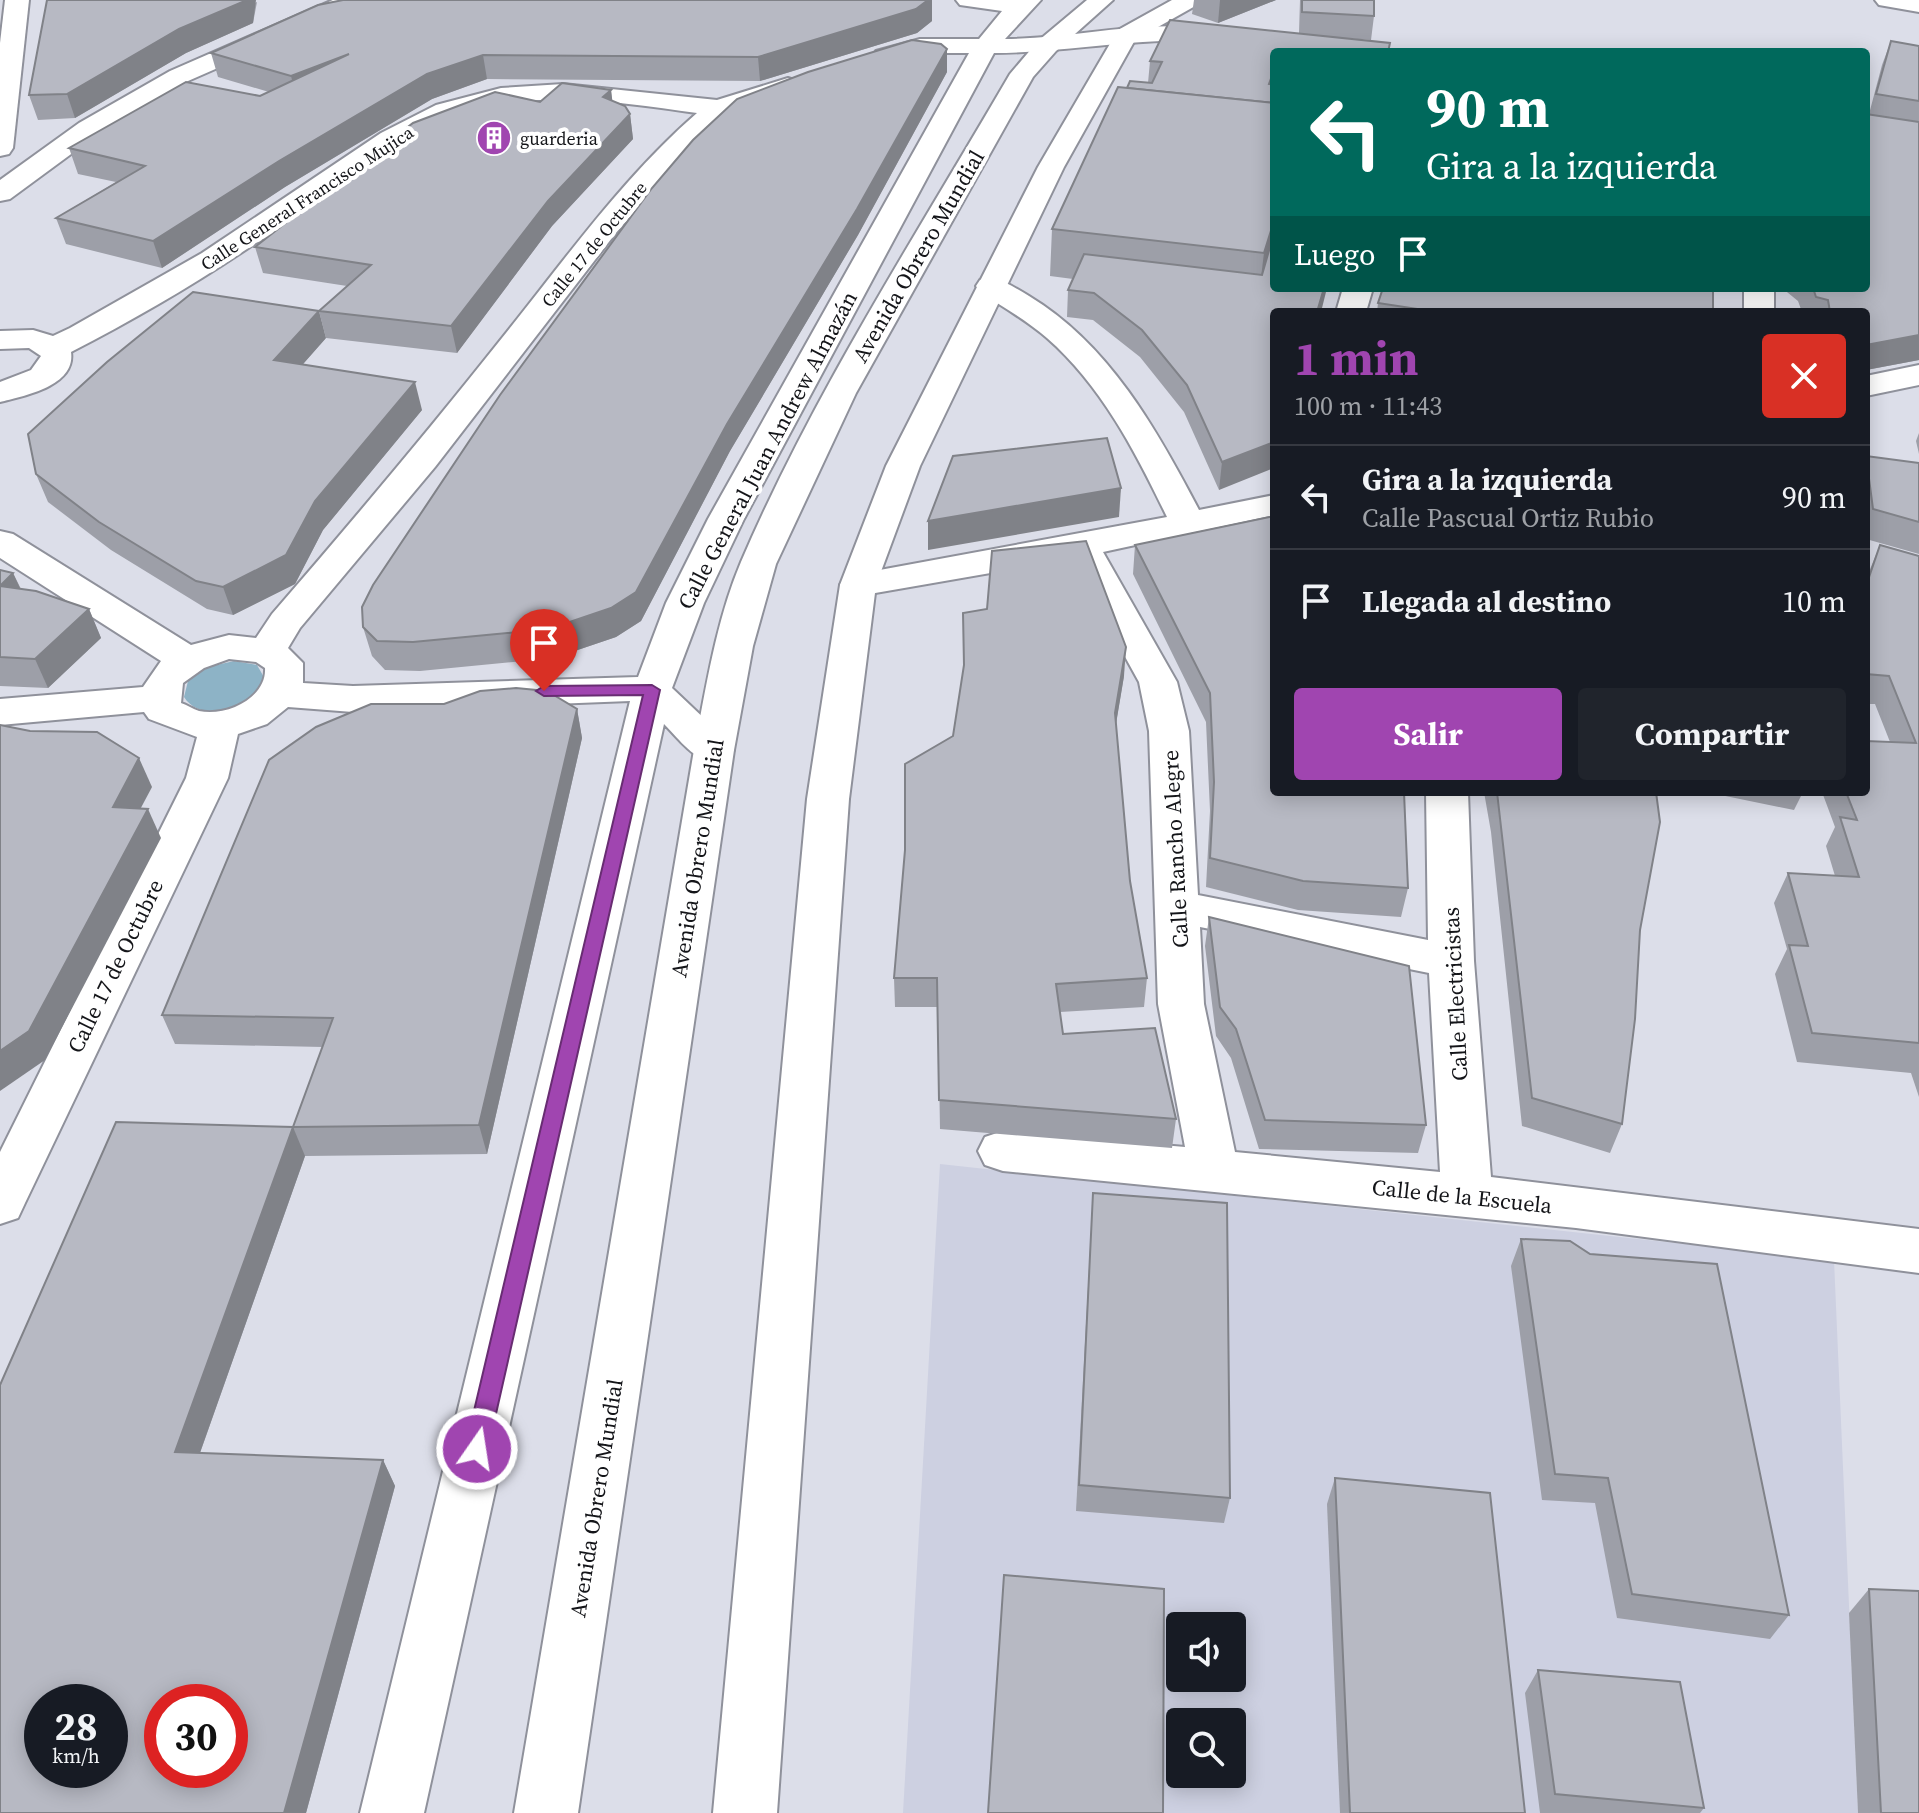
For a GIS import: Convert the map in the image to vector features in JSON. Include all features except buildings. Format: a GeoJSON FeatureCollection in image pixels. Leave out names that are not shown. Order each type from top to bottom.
{"type":"FeatureCollection","features":[{"type":"Feature","properties":{"kind":"street"},"geometry":{"type":"LineString","coordinates":[[0,148],[17,0]]}},
{"type":"Feature","properties":{"kind":"street"},"geometry":{"type":"LineString","coordinates":[[0,193],[88,129],[179,76],[353,0]]}},
{"type":"Feature","properties":{"kind":"street"},"geometry":{"type":"LineString","coordinates":[[968,0],[1024,3]]}},
{"type":"Feature","properties":{"kind":"street","name":"Avenida Obrero Mundial"},"geometry":{"type":"LineString","coordinates":[[546,1813],[714,750],[734,646],[758,564],[840,393],[1022,74],[1047,46],[1101,0]]}},
{"type":"Feature","properties":{"kind":"street"},"geometry":{"type":"LineString","coordinates":[[745,1813],[828,799],[858,585],[903,466],[1051,167],[1126,35],[1189,0]]}},
{"type":"Feature","properties":{"kind":"street"},"geometry":{"type":"LineString","coordinates":[[1887,0],[1919,5]]}},
{"type":"Feature","properties":{"kind":"street","name":"Calle General Juan Andrew Almazán"},"geometry":{"type":"LineString","coordinates":[[392,1813],[652,690],[685,603],[726,519],[985,47],[1024,3]]}},
{"type":"Feature","properties":{"kind":"street"},"geometry":{"type":"LineString","coordinates":[[861,63],[920,46],[1047,46],[1126,35],[1175,33],[1249,40]]}},
{"type":"Feature","properties":{"kind":"street","name":"Calle 17 de Octubre"},"geometry":{"type":"LineString","coordinates":[[267,651],[285,622],[423,460],[605,228],[683,139],[718,108],[817,76]]}},
{"type":"Feature","properties":{"kind":"street","name":"Calle General Francisco Mujica"},"geometry":{"type":"LineString","coordinates":[[54,348],[121,316],[193,273],[364,156],[432,116],[469,102],[572,92],[718,108]]}},
{"type":"Feature","properties":{"kind":"street"},"geometry":{"type":"LineString","coordinates":[[991,286],[1035,313],[1078,352],[1118,402],[1152,452],[1189,525]]}},
{"type":"Feature","properties":{"kind":"street"},"geometry":{"type":"LineString","coordinates":[[0,340],[33,339],[54,348],[57,356],[55,365],[46,374],[33,382],[0,392]]}},
{"type":"Feature","properties":{"kind":"street"},"geometry":{"type":"LineString","coordinates":[[1870,385],[1919,375]]}},
{"type":"Feature","properties":{"kind":"street"},"geometry":{"type":"LineString","coordinates":[[858,585],[1082,546],[1270,506]]}},
{"type":"Feature","properties":{"kind":"street"},"geometry":{"type":"LineString","coordinates":[[0,542],[187,660]]}},
{"type":"Feature","properties":{"kind":"street","name":"Calle Rancho Alegre"},"geometry":{"type":"LineString","coordinates":[[1082,546],[1158,682],[1169,731],[1181,1004],[1214,1170]]}},
{"type":"Feature","properties":{"kind":"street"},"geometry":{"type":"LineString","coordinates":[[229,647],[267,651],[279,658],[287,669],[286,682],[280,694],[251,716],[220,724],[191,724],[175,719],[163,710],[159,698],[161,685],[187,660],[229,647]]}},
{"type":"Feature","properties":{"kind":"street"},"geometry":{"type":"LineString","coordinates":[[280,694],[353,699],[607,688],[652,690],[714,750]]}},
{"type":"Feature","properties":{"kind":"street"},"geometry":{"type":"LineString","coordinates":[[0,712],[159,698]]}},
{"type":"Feature","properties":{"kind":"street","name":"Calle 17 de Octubre"},"geometry":{"type":"LineString","coordinates":[[0,1203],[10,1157],[207,778],[220,724]]}},
{"type":"Feature","properties":{"kind":"street","name":"Calle Electricistas"},"geometry":{"type":"LineString","coordinates":[[1447,796],[1451,961],[1467,1196]]}},
{"type":"Feature","properties":{"kind":"street"},"geometry":{"type":"LineString","coordinates":[[1179,907],[1451,961]]}},
{"type":"Feature","properties":{"kind":"street","name":"Calle de la Escuela"},"geometry":{"type":"LineString","coordinates":[[1003,1151],[1467,1196],[1803,1233],[1919,1251]]}},
{"type":"Feature","properties":{"kind":"shaded area"},"geometry":{"type":"Polygon","coordinates":[[[940,1164],[1834,1260],[1858,1813],[903,1813],[940,1164]]]}},
{"type":"Feature","properties":{"kind":"water"},"geometry":{"type":"Polygon","coordinates":[[[234,661],[257,665],[265,679],[261,690],[252,699],[241,706],[216,712],[192,706],[184,697],[188,681],[208,667],[234,661]]]}},
{"type":"Feature","properties":{"kind":"place","name":"guarderia"},"geometry":{"type":"Point","coordinates":[494,138]}},
{"type":"Feature","properties":{"kind":"route"},"geometry":{"type":"LineString","coordinates":[[477,1449],[652,690],[607,688],[544,691]]}}]}
